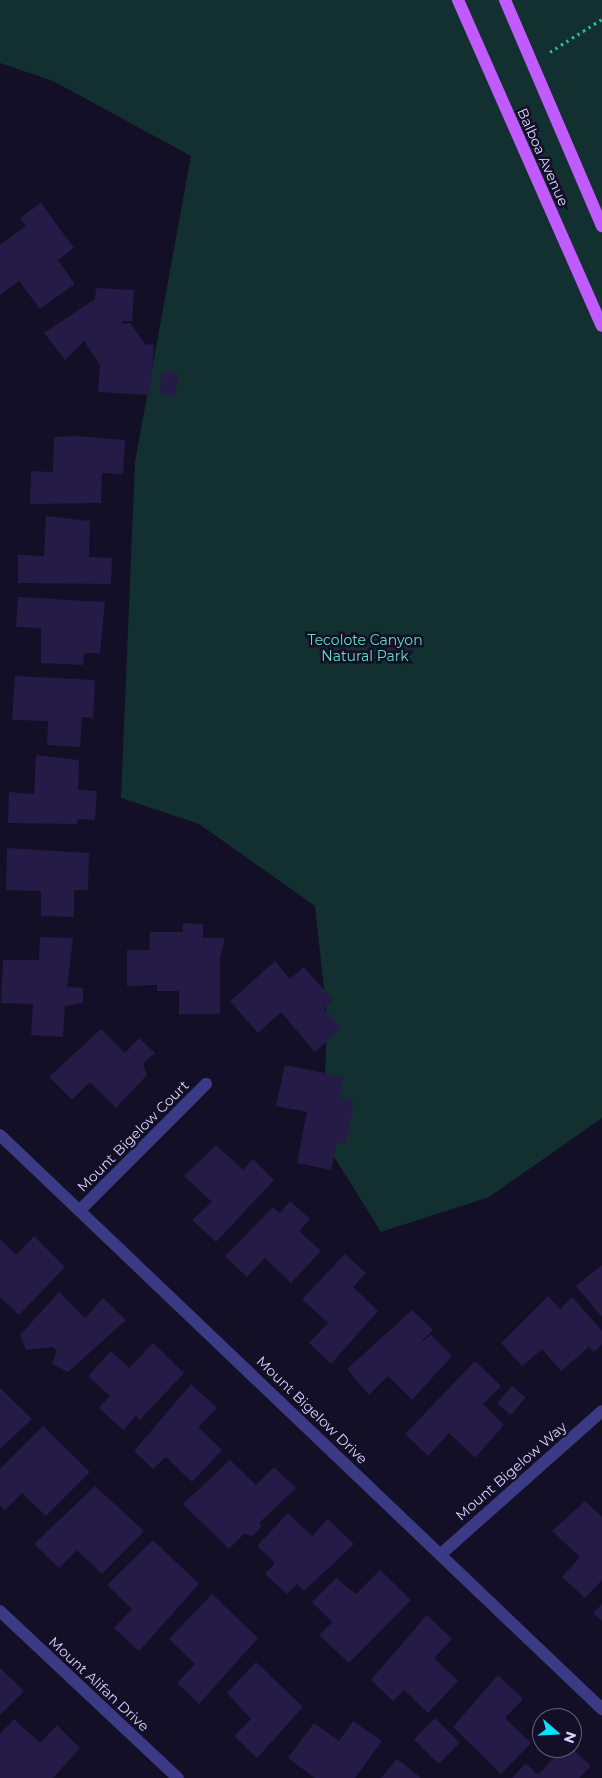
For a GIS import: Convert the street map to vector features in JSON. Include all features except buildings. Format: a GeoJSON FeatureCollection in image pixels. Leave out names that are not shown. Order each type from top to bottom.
{"type":"FeatureCollection","features":[{"type":"Feature","properties":{"kind":"main road","name":"Balboa Avenue"},"geometry":{"type":"LineString","coordinates":[[458,0],[602,326]]}},
{"type":"Feature","properties":{"kind":"main road","name":"Balboa Avenue"},"geometry":{"type":"LineString","coordinates":[[505,0],[602,226]]}},
{"type":"Feature","properties":{"kind":"street","name":"Mount Bigelow Court"},"geometry":{"type":"LineString","coordinates":[[81,1209],[206,1084]]}},
{"type":"Feature","properties":{"kind":"street","name":"Mount Bigelow Drive"},"geometry":{"type":"LineString","coordinates":[[0,1135],[81,1209],[602,1709]]}},
{"type":"Feature","properties":{"kind":"street","name":"Mount Bigelow Way"},"geometry":{"type":"LineString","coordinates":[[441,1554],[602,1411]]}},
{"type":"Feature","properties":{"kind":"street","name":"Mount Alifan Drive"},"geometry":{"type":"LineString","coordinates":[[0,1611],[178,1778]]}},
{"type":"Feature","properties":{"kind":"path"},"geometry":{"type":"LineString","coordinates":[[532,64],[602,19]]}},
{"type":"Feature","properties":{"kind":"green space","name":"Tecolote Canyon Natural Park"},"geometry":{"type":"Polygon","coordinates":[[[0,0],[602,0],[602,1118],[489,1197],[381,1232],[323,1139],[327,1016],[315,906],[199,824],[121,798],[135,462],[191,156],[53,81],[0,63],[0,0]]]}}]}
